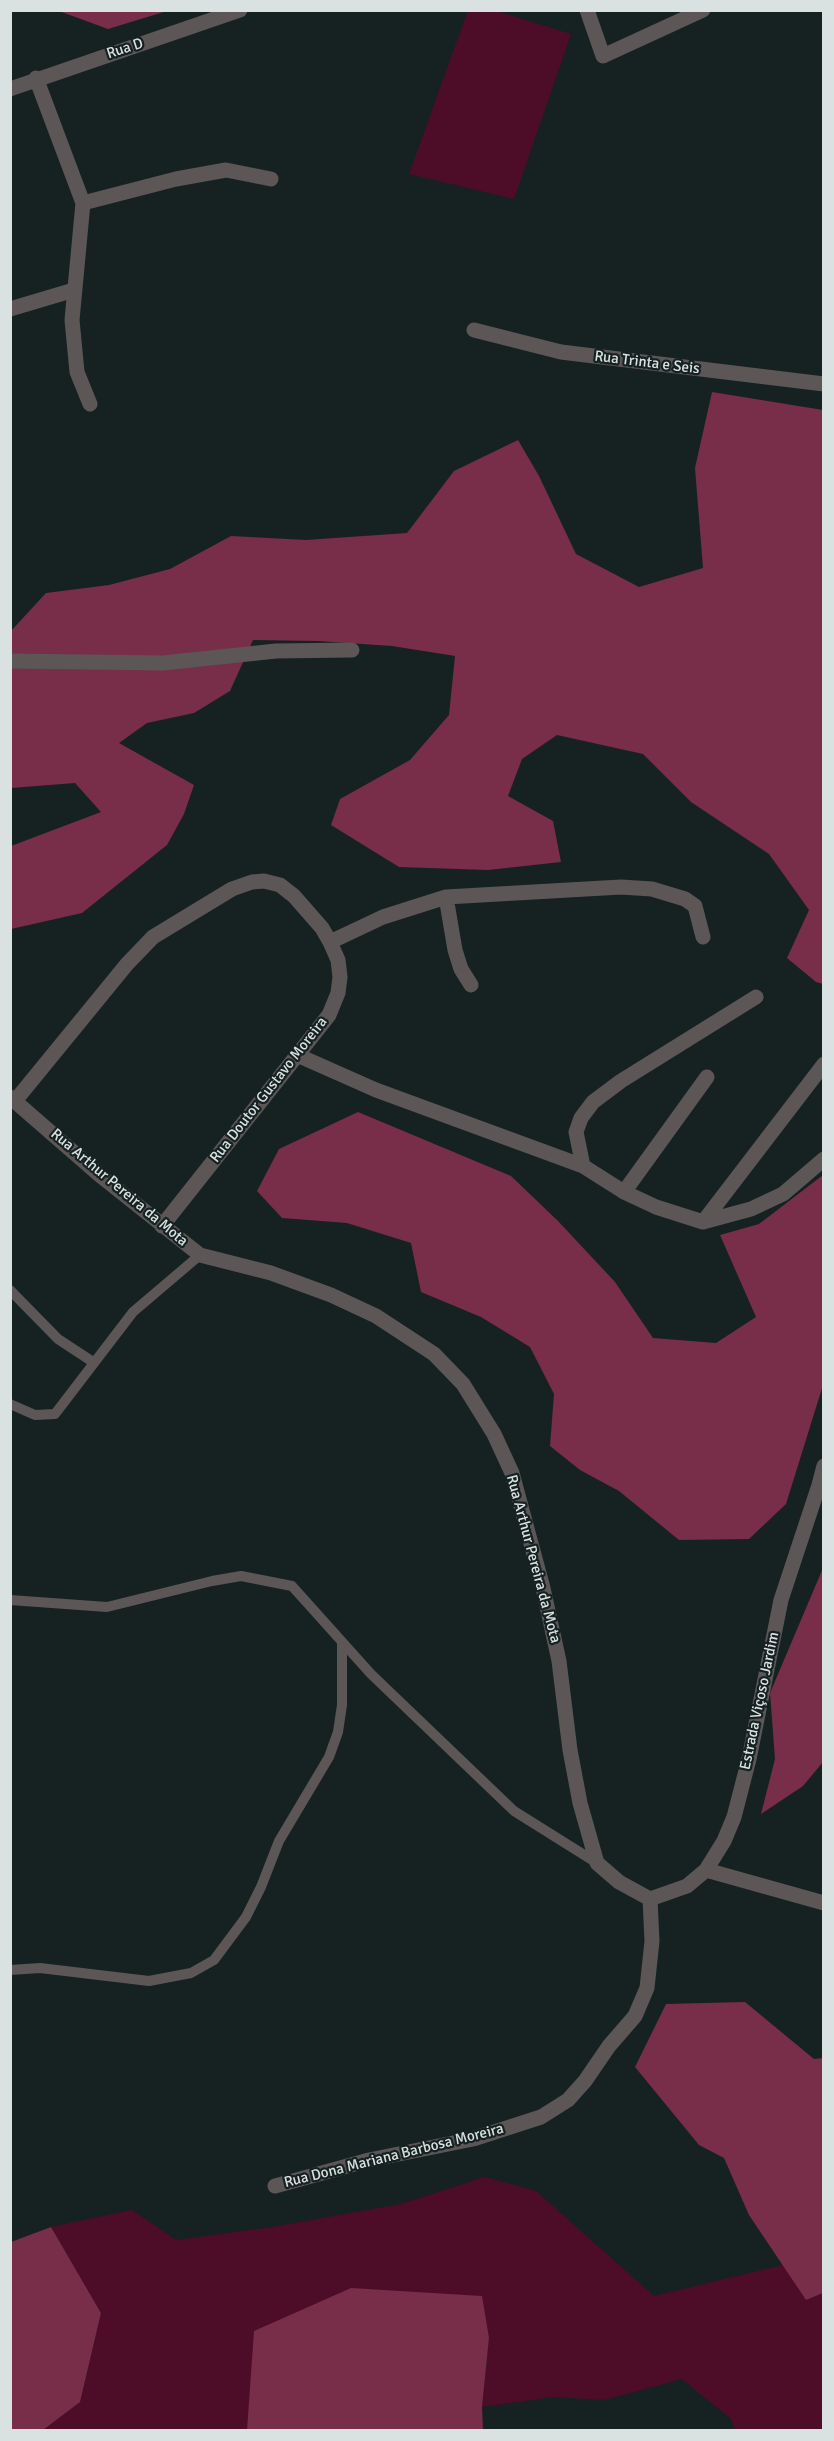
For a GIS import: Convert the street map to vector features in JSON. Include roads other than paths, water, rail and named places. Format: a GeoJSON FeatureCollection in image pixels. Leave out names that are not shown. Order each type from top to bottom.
{"type":"FeatureCollection","features":[{"type":"Feature","properties":{"kind":"street","name":"Rua D"},"geometry":{"type":"LineString","coordinates":[[10,88],[240,10]]}},
{"type":"Feature","properties":{"kind":"street"},"geometry":{"type":"LineString","coordinates":[[587,10],[603,56],[703,10]]}},
{"type":"Feature","properties":{"kind":"street"},"geometry":{"type":"LineString","coordinates":[[36,78],[83,203],[72,320],[77,372],[90,404]]}},
{"type":"Feature","properties":{"kind":"street"},"geometry":{"type":"LineString","coordinates":[[83,203],[176,179],[226,170],[271,179]]}},
{"type":"Feature","properties":{"kind":"street"},"geometry":{"type":"LineString","coordinates":[[10,309],[74,290]]}},
{"type":"Feature","properties":{"kind":"street","name":"Rua Trinta e Seis"},"geometry":{"type":"LineString","coordinates":[[474,330],[561,352],[824,384]]}},
{"type":"Feature","properties":{"kind":"street"},"geometry":{"type":"LineString","coordinates":[[10,661],[164,663],[276,651],[352,650]]}},
{"type":"Feature","properties":{"kind":"street","name":"Rua Doutor Gustavo Moreira"},"geometry":{"type":"LineString","coordinates":[[13,1099],[127,964],[153,937],[232,889],[252,882],[264,880],[280,885],[294,896],[322,928],[330,942],[338,960],[340,977],[338,993],[329,1015],[162,1226]]}},
{"type":"Feature","properties":{"kind":"street"},"geometry":{"type":"LineString","coordinates":[[330,942],[383,917],[446,897],[587,888],[652,889],[671,893],[695,906],[703,937]]}},
{"type":"Feature","properties":{"kind":"street"},"geometry":{"type":"LineString","coordinates":[[446,897],[455,950],[461,969],[471,985]]}},
{"type":"Feature","properties":{"kind":"street"},"geometry":{"type":"LineString","coordinates":[[583,1166],[576,1132],[581,1119],[593,1102],[621,1081],[756,997]]}},
{"type":"Feature","properties":{"kind":"street"},"geometry":{"type":"LineString","coordinates":[[297,1055],[376,1090],[583,1166],[624,1192],[656,1208],[703,1222],[751,1209],[783,1194],[824,1159]]}},
{"type":"Feature","properties":{"kind":"street"},"geometry":{"type":"LineString","coordinates":[[703,1222],[824,1064]]}},
{"type":"Feature","properties":{"kind":"street"},"geometry":{"type":"LineString","coordinates":[[624,1192],[707,1077]]}},
{"type":"Feature","properties":{"kind":"street","name":"Rua Arthur Pereira da Mota"},"geometry":{"type":"LineString","coordinates":[[13,1099],[162,1226],[200,1255],[271,1273],[331,1295],[376,1316],[434,1354],[463,1384],[494,1434],[512,1473],[560,1662],[574,1771],[580,1803],[597,1863]]}},
{"type":"Feature","properties":{"kind":"street","name":"Estrada Viçoso Jardim"},"geometry":{"type":"LineString","coordinates":[[650,1899],[687,1886],[705,1870],[724,1841],[734,1817],[749,1759],[781,1600],[824,1466]]}},
{"type":"Feature","properties":{"kind":"street"},"geometry":{"type":"LineString","coordinates":[[597,1863],[619,1882],[650,1899]]}},
{"type":"Feature","properties":{"kind":"street"},"geometry":{"type":"LineString","coordinates":[[705,1870],[824,1903]]}},
{"type":"Feature","properties":{"kind":"street","name":"Rua Dona Mariana Barbosa Moreira"},"geometry":{"type":"LineString","coordinates":[[275,2186],[369,2160],[473,2139],[541,2117],[568,2100],[635,2016],[646,1988],[652,1941],[650,1899]]}},
{"type":"Feature","properties":{"kind":"lane"},"geometry":{"type":"LineString","coordinates":[[10,1404],[35,1415],[55,1414],[133,1312],[200,1255]]}},
{"type":"Feature","properties":{"kind":"lane"},"geometry":{"type":"LineString","coordinates":[[10,1290],[58,1339],[93,1362]]}},
{"type":"Feature","properties":{"kind":"lane"},"geometry":{"type":"LineString","coordinates":[[10,1600],[107,1607],[241,1576],[292,1586],[370,1674],[514,1811],[597,1863]]}},
{"type":"Feature","properties":{"kind":"lane"},"geometry":{"type":"LineString","coordinates":[[10,1970],[40,1968],[149,1981],[191,1973],[214,1960],[246,1917],[261,1887],[279,1841],[329,1757],[338,1732],[342,1705],[342,1642]]}}]}
